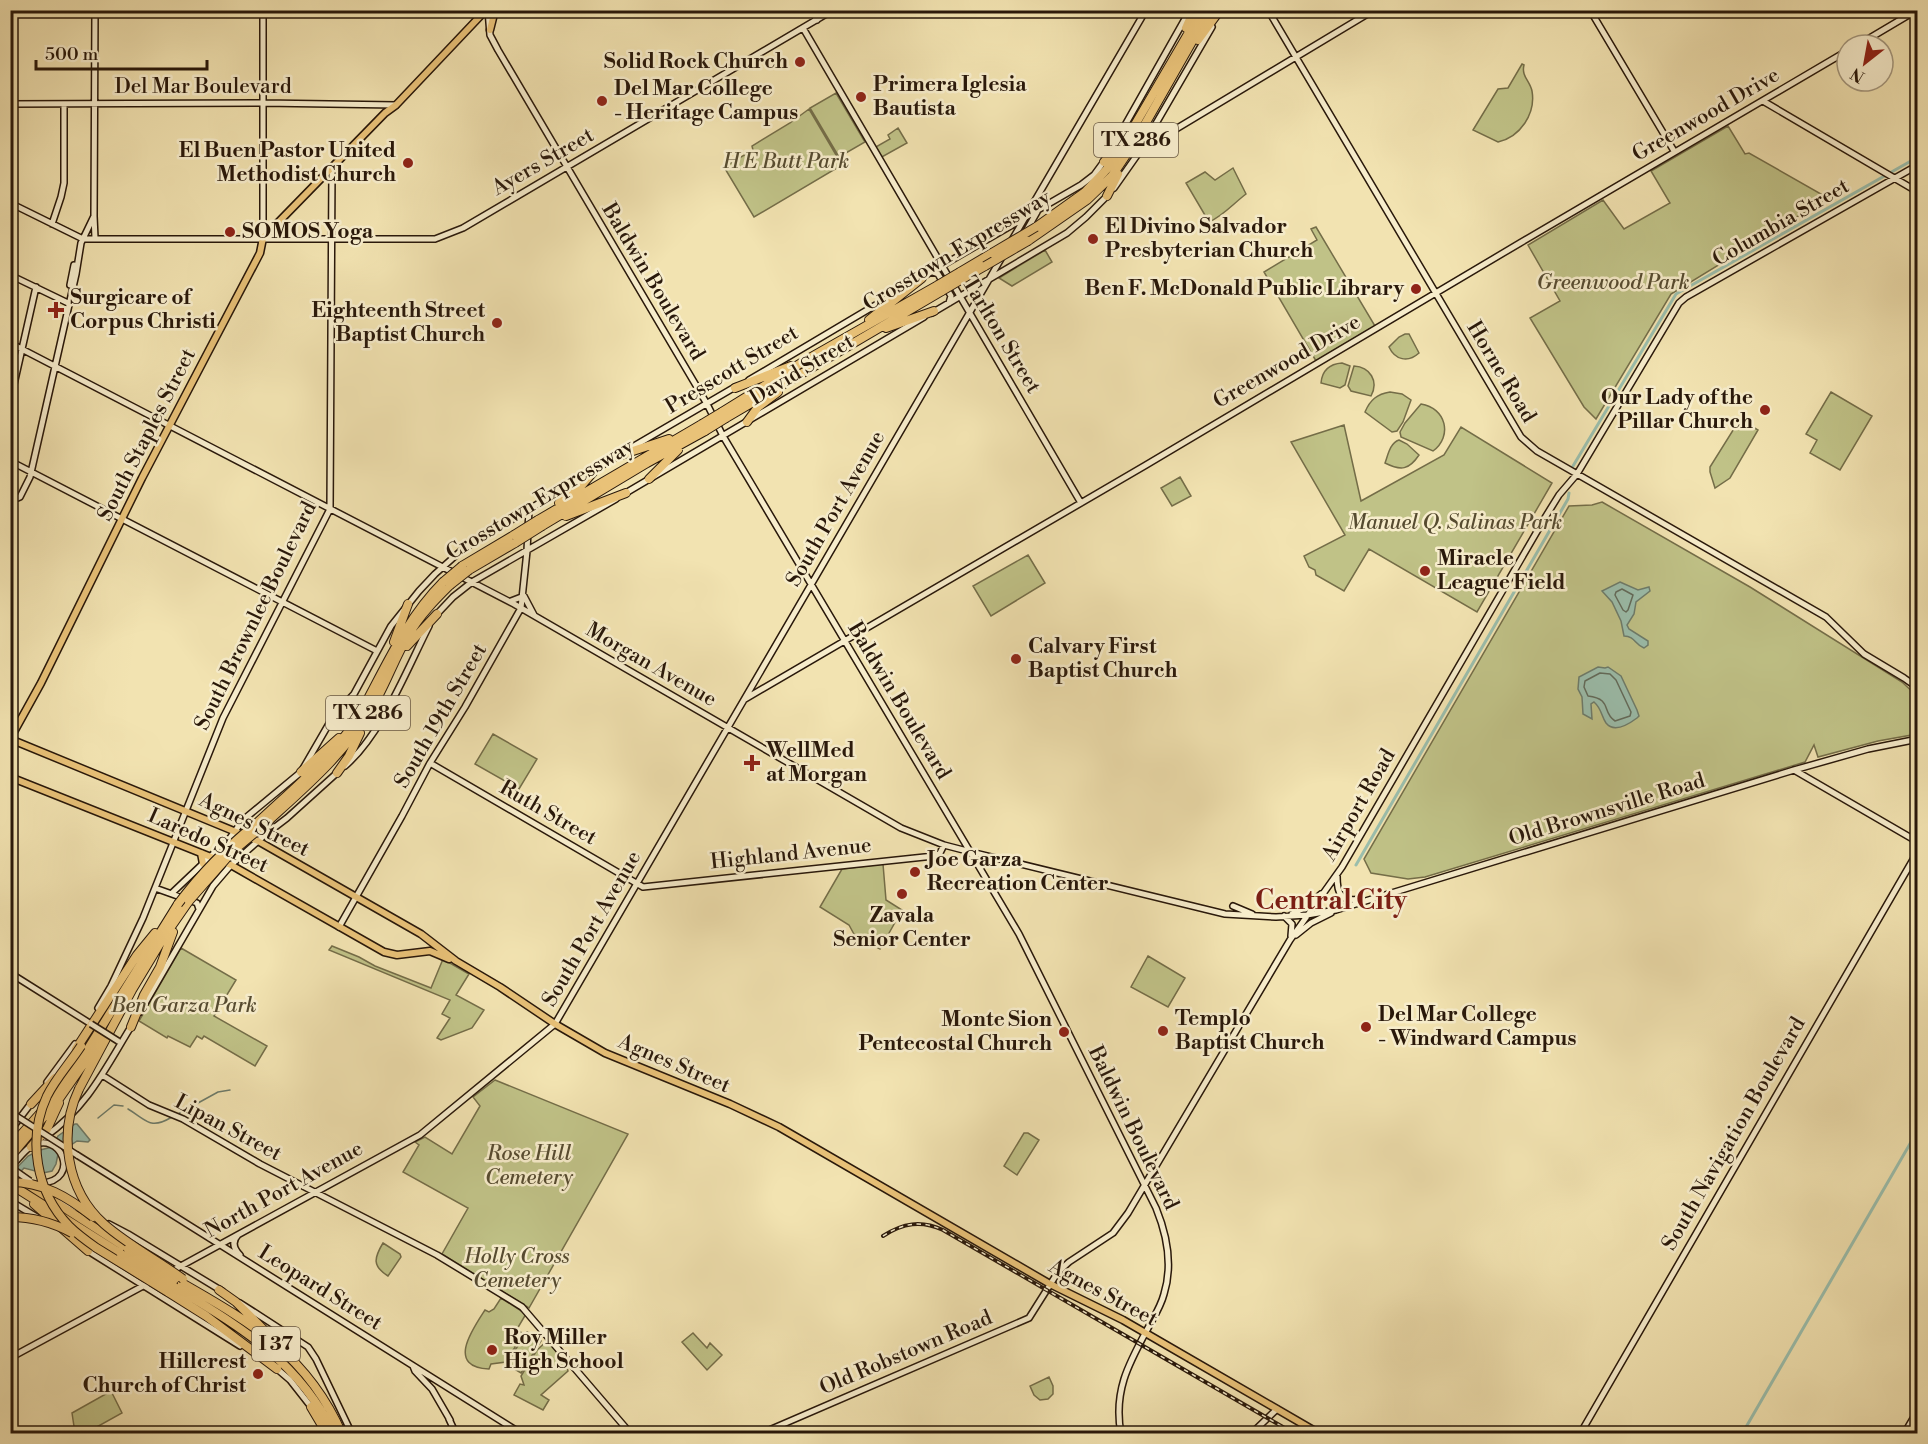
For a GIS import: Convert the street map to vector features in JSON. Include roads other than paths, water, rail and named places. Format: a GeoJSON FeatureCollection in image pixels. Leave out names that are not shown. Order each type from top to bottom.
{"type":"FeatureCollection","features":[{"type":"Feature","properties":{"kind":"highway"},"geometry":{"type":"LineString","coordinates":[[1169,73],[1194,10]]}},
{"type":"Feature","properties":{"kind":"highway","name":"Crosstown Expressway"},"geometry":{"type":"LineString","coordinates":[[962,275],[985,266],[1028,241],[1070,213],[1100,189],[1123,161],[1136,140],[1202,10]]}},
{"type":"Feature","properties":{"kind":"highway","name":"Crosstown Expressway"},"geometry":{"type":"LineString","coordinates":[[724,415],[806,370],[962,275],[1062,210],[1093,185],[1115,159],[1210,10]]}},
{"type":"Feature","properties":{"kind":"highway"},"geometry":{"type":"LineString","coordinates":[[1169,73],[1221,10]]}},
{"type":"Feature","properties":{"kind":"highway"},"geometry":{"type":"LineString","coordinates":[[1104,162],[1138,121]]}},
{"type":"Feature","properties":{"kind":"highway"},"geometry":{"type":"LineString","coordinates":[[1107,196],[1136,140]]}},
{"type":"Feature","properties":{"kind":"highway"},"geometry":{"type":"LineString","coordinates":[[846,338],[922,278]]}},
{"type":"Feature","properties":{"kind":"highway","name":"Crosstown Expressway"},"geometry":{"type":"LineString","coordinates":[[183,907],[232,852],[263,827],[338,745],[367,709],[388,667],[409,633],[447,583],[466,568],[703,429],[806,360],[940,288]]}},
{"type":"Feature","properties":{"kind":"highway"},"geometry":{"type":"LineString","coordinates":[[860,338],[934,311]]}},
{"type":"Feature","properties":{"kind":"highway"},"geometry":{"type":"LineString","coordinates":[[735,388],[806,360]]}},
{"type":"Feature","properties":{"kind":"highway"},"geometry":{"type":"LineString","coordinates":[[747,422],[758,407],[806,370]]}},
{"type":"Feature","properties":{"kind":"highway"},"geometry":{"type":"LineString","coordinates":[[649,479],[673,454],[703,429]]}},
{"type":"Feature","properties":{"kind":"highway","name":"Crosstown Expressway"},"geometry":{"type":"LineString","coordinates":[[543,523],[685,434],[703,429]]}},
{"type":"Feature","properties":{"kind":"highway"},"geometry":{"type":"LineString","coordinates":[[618,456],[685,434]]}},
{"type":"Feature","properties":{"kind":"highway"},"geometry":{"type":"LineString","coordinates":[[543,523],[595,470]]}},
{"type":"Feature","properties":{"kind":"highway"},"geometry":{"type":"LineString","coordinates":[[543,523],[626,493]]}},
{"type":"Feature","properties":{"kind":"highway"},"geometry":{"type":"LineString","coordinates":[[388,667],[408,604]]}},
{"type":"Feature","properties":{"kind":"highway"},"geometry":{"type":"LineString","coordinates":[[388,667],[437,614]]}},
{"type":"Feature","properties":{"kind":"highway"},"geometry":{"type":"LineString","coordinates":[[337,773],[349,756],[367,709]]}},
{"type":"Feature","properties":{"kind":"highway"},"geometry":{"type":"LineString","coordinates":[[301,771],[367,709]]}},
{"type":"Feature","properties":{"kind":"highway","name":"Crosstown Expressway"},"geometry":{"type":"LineString","coordinates":[[10,1147],[44,1108],[86,1052],[183,907],[201,875],[232,843],[263,827]]}},
{"type":"Feature","properties":{"kind":"highway"},"geometry":{"type":"LineString","coordinates":[[131,1027],[144,995],[160,967],[183,907]]}},
{"type":"Feature","properties":{"kind":"highway"},"geometry":{"type":"LineString","coordinates":[[31,1104],[67,1062],[130,967],[183,907]]}},
{"type":"Feature","properties":{"kind":"highway","name":"TX 286"},"geometry":{"type":"LineString","coordinates":[[10,1157],[92,1053],[183,907]]}},
{"type":"Feature","properties":{"kind":"highway"},"geometry":{"type":"LineString","coordinates":[[98,1249],[70,1227],[57,1212],[43,1184],[37,1162],[37,1133],[42,1109],[53,1086],[130,967]]}},
{"type":"Feature","properties":{"kind":"highway"},"geometry":{"type":"LineString","coordinates":[[120,1236],[90,1208],[77,1186],[71,1171],[67,1130],[79,1089],[132,990]]}},
{"type":"Feature","properties":{"kind":"highway"},"geometry":{"type":"LineString","coordinates":[[31,1147],[47,1129],[66,1088]]}},
{"type":"Feature","properties":{"kind":"highway","name":"I 37"},"geometry":{"type":"LineString","coordinates":[[10,1173],[55,1201],[125,1251],[170,1289],[230,1322],[261,1344],[295,1375],[317,1403],[334,1434]]}},
{"type":"Feature","properties":{"kind":"highway"},"geometry":{"type":"LineString","coordinates":[[10,1183],[33,1185],[59,1194],[75,1203],[182,1281]]}},
{"type":"Feature","properties":{"kind":"highway","name":"I 37"},"geometry":{"type":"LineString","coordinates":[[10,1183],[31,1200],[182,1281],[259,1330],[289,1354],[317,1389],[343,1434]]}},
{"type":"Feature","properties":{"kind":"highway"},"geometry":{"type":"LineString","coordinates":[[31,1200],[88,1251]]}},
{"type":"Feature","properties":{"kind":"highway"},"geometry":{"type":"LineString","coordinates":[[10,1217],[46,1221],[64,1229],[170,1289],[277,1369]]}},
{"type":"Feature","properties":{"kind":"highway"},"geometry":{"type":"LineString","coordinates":[[219,1290],[248,1313],[289,1354]]}},
{"type":"Feature","properties":{"kind":"highway"},"geometry":{"type":"LineString","coordinates":[[311,1407],[325,1434]]}},
{"type":"Feature","properties":{"kind":"main road"},"geometry":{"type":"LineString","coordinates":[[94,10],[95,238]]}},
{"type":"Feature","properties":{"kind":"main road"},"geometry":{"type":"LineString","coordinates":[[10,203],[83,239],[263,238],[263,10]]}},
{"type":"Feature","properties":{"kind":"main road","name":"Baldwin Boulevard"},"geometry":{"type":"LineString","coordinates":[[487,10],[490,30],[498,50],[1018,934],[1145,1186],[1164,1229],[1168,1247],[1167,1279],[1164,1295],[1126,1368],[1118,1418],[1121,1434]]}},
{"type":"Feature","properties":{"kind":"main road","name":"South Staples Street"},"geometry":{"type":"LineString","coordinates":[[10,739],[41,683],[169,426],[260,253],[263,238],[487,10]]}},
{"type":"Feature","properties":{"kind":"main road"},"geometry":{"type":"LineString","coordinates":[[490,30],[495,10]]}},
{"type":"Feature","properties":{"kind":"main road"},"geometry":{"type":"LineString","coordinates":[[811,10],[817,20]]}},
{"type":"Feature","properties":{"kind":"main road","name":"Ayers Street"},"geometry":{"type":"LineString","coordinates":[[263,238],[414,240],[441,237],[463,228],[834,10]]}},
{"type":"Feature","properties":{"kind":"main road","name":"South Port Avenue"},"geometry":{"type":"LineString","coordinates":[[555,1024],[1146,10]]}},
{"type":"Feature","properties":{"kind":"main road"},"geometry":{"type":"LineString","coordinates":[[1104,162],[1190,10]]}},
{"type":"Feature","properties":{"kind":"main road","name":"David Street"},"geometry":{"type":"LineString","coordinates":[[437,614],[472,582],[527,552],[1067,233],[1107,196],[1140,151],[1221,10]]}},
{"type":"Feature","properties":{"kind":"main road","name":"Horne Road"},"geometry":{"type":"LineString","coordinates":[[1268,10],[1521,437],[1537,451],[1826,617],[1864,654],[1917,688]]}},
{"type":"Feature","properties":{"kind":"main road"},"geometry":{"type":"LineString","coordinates":[[1140,151],[1374,10]]}},
{"type":"Feature","properties":{"kind":"main road"},"geometry":{"type":"LineString","coordinates":[[1590,10],[1674,152]]}},
{"type":"Feature","properties":{"kind":"main road"},"geometry":{"type":"LineString","coordinates":[[1878,33],[1913,12]]}},
{"type":"Feature","properties":{"kind":"main road","name":"Tarlton Street"},"geometry":{"type":"LineString","coordinates":[[802,28],[1081,503]]}},
{"type":"Feature","properties":{"kind":"main road","name":"Greenwood Drive"},"geometry":{"type":"LineString","coordinates":[[744,700],[1835,58]]}},
{"type":"Feature","properties":{"kind":"main road"},"geometry":{"type":"LineString","coordinates":[[1763,101],[1917,192]]}},
{"type":"Feature","properties":{"kind":"main road","name":"Del Mar Boulevard"},"geometry":{"type":"LineString","coordinates":[[10,104],[396,105]]}},
{"type":"Feature","properties":{"kind":"main road"},"geometry":{"type":"LineString","coordinates":[[52,224],[64,183],[64,104]]}},
{"type":"Feature","properties":{"kind":"main road"},"geometry":{"type":"LineString","coordinates":[[1149,134],[1155,141]]}},
{"type":"Feature","properties":{"kind":"main road","name":"Presscott Street"},"geometry":{"type":"LineString","coordinates":[[236,830],[243,820],[301,771],[334,715],[354,694],[391,626],[408,604],[463,549],[1043,208],[1089,180],[1104,162]]}},
{"type":"Feature","properties":{"kind":"main road","name":"Columbia Street"},"geometry":{"type":"LineString","coordinates":[[1577,474],[1683,299],[1917,165]]}},
{"type":"Feature","properties":{"kind":"main road","name":"South Brownlee Boulevard"},"geometry":{"type":"LineString","coordinates":[[10,1131],[90,1023],[111,986],[155,888],[223,718],[330,508],[332,168]]}},
{"type":"Feature","properties":{"kind":"main road"},"geometry":{"type":"LineString","coordinates":[[1020,261],[1016,259],[1014,252],[1043,208],[1036,199]]}},
{"type":"Feature","properties":{"kind":"main road"},"geometry":{"type":"LineString","coordinates":[[12,500],[20,497],[32,472],[83,239],[94,216]]}},
{"type":"Feature","properties":{"kind":"main road"},"geometry":{"type":"LineString","coordinates":[[933,272],[938,274],[951,296],[949,303]]}},
{"type":"Feature","properties":{"kind":"main road"},"geometry":{"type":"LineString","coordinates":[[10,275],[59,298],[69,297]]}},
{"type":"Feature","properties":{"kind":"main road"},"geometry":{"type":"LineString","coordinates":[[10,402],[36,287]]}},
{"type":"Feature","properties":{"kind":"main road"},"geometry":{"type":"LineString","coordinates":[[59,298],[69,297]]}},
{"type":"Feature","properties":{"kind":"main road","name":"Morgan Avenue"},"geometry":{"type":"LineString","coordinates":[[10,343],[522,608],[728,729],[912,833],[944,846],[1225,914],[1307,915]]}},
{"type":"Feature","properties":{"kind":"main road"},"geometry":{"type":"LineString","coordinates":[[10,461],[377,651]]}},
{"type":"Feature","properties":{"kind":"main road","name":"Airport Road"},"geometry":{"type":"LineString","coordinates":[[1050,1284],[1069,1262],[1118,1228],[1290,940],[1337,875],[1546,516],[1559,495],[1577,474]]}},
{"type":"Feature","properties":{"kind":"main road","name":"South 19th Street"},"geometry":{"type":"LineString","coordinates":[[339,927],[430,763],[522,608],[529,509]]}},
{"type":"Feature","properties":{"kind":"main road"},"geometry":{"type":"LineString","coordinates":[[510,602],[524,596],[534,616]]}},
{"type":"Feature","properties":{"kind":"main road","name":"Crosstown Expressway"},"geometry":{"type":"LineString","coordinates":[[31,1147],[76,1112],[86,1100],[213,886],[231,865],[252,847],[263,827],[287,818],[349,763],[372,734],[437,614]]}},
{"type":"Feature","properties":{"kind":"main road","name":"Agnes Street"},"geometry":{"type":"LineString","coordinates":[[10,739],[255,839],[421,934],[456,961],[555,1024],[615,1058],[730,1104],[779,1127],[1050,1284],[1145,1333],[1320,1434]]}},
{"type":"Feature","properties":{"kind":"main road","name":"Old Brownsville Road"},"geometry":{"type":"LineString","coordinates":[[1307,915],[1336,910],[1868,748],[1917,739]]}},
{"type":"Feature","properties":{"kind":"main road","name":"Ruth Street"},"geometry":{"type":"LineString","coordinates":[[430,763],[643,887],[651,886]]}},
{"type":"Feature","properties":{"kind":"main road"},"geometry":{"type":"LineString","coordinates":[[1794,770],[1917,842]]}},
{"type":"Feature","properties":{"kind":"main road","name":"Laredo Street"},"geometry":{"type":"LineString","coordinates":[[10,777],[231,865],[384,952],[397,955],[430,951],[456,961]]}},
{"type":"Feature","properties":{"kind":"main road"},"geometry":{"type":"LineString","coordinates":[[243,820],[245,826],[261,833],[263,827]]}},
{"type":"Feature","properties":{"kind":"main road"},"geometry":{"type":"LineString","coordinates":[[172,893],[203,864],[214,858],[236,830]]}},
{"type":"Feature","properties":{"kind":"main road","name":"Highland Avenue"},"geometry":{"type":"LineString","coordinates":[[651,886],[934,856],[940,853],[944,846]]}},
{"type":"Feature","properties":{"kind":"main road","name":"South Navigation Boulevard"},"geometry":{"type":"LineString","coordinates":[[1580,1434],[1917,851]]}},
{"type":"Feature","properties":{"kind":"main road"},"geometry":{"type":"LineString","coordinates":[[201,853],[203,864]]}},
{"type":"Feature","properties":{"kind":"main road"},"geometry":{"type":"LineString","coordinates":[[1337,875],[1339,892],[1345,899],[1351,901],[1377,897]]}},
{"type":"Feature","properties":{"kind":"main road"},"geometry":{"type":"LineString","coordinates":[[155,888],[197,903],[200,909]]}},
{"type":"Feature","properties":{"kind":"main road"},"geometry":{"type":"LineString","coordinates":[[1290,940],[1292,924],[1286,916],[1306,907],[1325,892]]}},
{"type":"Feature","properties":{"kind":"main road"},"geometry":{"type":"LineString","coordinates":[[1233,906],[1256,916]]}},
{"type":"Feature","properties":{"kind":"main road"},"geometry":{"type":"LineString","coordinates":[[1290,940],[1311,923],[1336,910]]}},
{"type":"Feature","properties":{"kind":"main road"},"geometry":{"type":"LineString","coordinates":[[10,973],[120,1042]]}},
{"type":"Feature","properties":{"kind":"main road","name":"North Port Avenue"},"geometry":{"type":"LineString","coordinates":[[10,1358],[420,1135],[555,1024]]}},
{"type":"Feature","properties":{"kind":"main road","name":"Lipan Street"},"geometry":{"type":"LineString","coordinates":[[102,1075],[149,1105],[183,1119],[260,1164],[437,1255],[526,1310],[631,1434]]}},
{"type":"Feature","properties":{"kind":"main road","name":"Leopard Street"},"geometry":{"type":"LineString","coordinates":[[10,1112],[413,1366],[435,1388],[522,1434]]}},
{"type":"Feature","properties":{"kind":"main road"},"geometry":{"type":"LineString","coordinates":[[30,1181],[49,1182],[61,1173],[64,1166],[63,1156],[51,1144],[42,1143],[31,1147],[10,1167],[30,1181],[62,1201],[128,1234],[302,1341],[316,1359],[352,1434]]}},
{"type":"Feature","properties":{"kind":"main road"},"geometry":{"type":"LineString","coordinates":[[10,1201],[277,1369],[294,1385],[311,1407]]}},
{"type":"Feature","properties":{"kind":"main road"},"geometry":{"type":"LineString","coordinates":[[10,1205],[14,1216],[10,1228]]}},
{"type":"Feature","properties":{"kind":"main road"},"geometry":{"type":"LineString","coordinates":[[242,1232],[236,1238],[234,1245],[238,1254],[248,1262]]}},
{"type":"Feature","properties":{"kind":"main road"},"geometry":{"type":"LineString","coordinates":[[131,1277],[140,1278],[164,1265],[166,1262],[164,1256]]}},
{"type":"Feature","properties":{"kind":"main road"},"geometry":{"type":"LineString","coordinates":[[194,1258],[190,1267],[194,1274]]}},
{"type":"Feature","properties":{"kind":"main road","name":"Old Robstown Road"},"geometry":{"type":"LineString","coordinates":[[760,1434],[1029,1318],[1050,1284]]}},
{"type":"Feature","properties":{"kind":"main road"},"geometry":{"type":"LineString","coordinates":[[413,1366],[415,1371],[435,1388],[456,1434]]}},
{"type":"Feature","properties":{"kind":"main road"},"geometry":{"type":"LineString","coordinates":[[1251,1434],[1277,1409]]}},
{"type":"Feature","properties":{"kind":"main road"},"geometry":{"type":"LineString","coordinates":[[1904,1434],[1917,1410]]}},
{"type":"Feature","properties":{"kind":"water"},"geometry":{"type":"Polygon","coordinates":[[[1620,582],[1638,590],[1649,587],[1650,591],[1636,602],[1634,614],[1627,625],[1629,629],[1648,641],[1648,645],[1644,648],[1630,637],[1624,636],[1621,621],[1612,602],[1602,591],[1620,582]]]}},
{"type":"Feature","properties":{"kind":"water"},"geometry":{"type":"Polygon","coordinates":[[[1598,667],[1608,667],[1621,676],[1639,716],[1630,723],[1617,727],[1609,726],[1594,702],[1591,704],[1592,719],[1583,714],[1582,697],[1578,689],[1579,677],[1598,667]]]}},
{"type":"Feature","properties":{"kind":"water"},"geometry":{"type":"Polygon","coordinates":[[[75,1124],[90,1140],[88,1142],[77,1141],[58,1154],[52,1171],[43,1173],[24,1168],[11,1182],[11,1174],[28,1156],[52,1147],[58,1136],[75,1124]]]}},
{"type":"Feature","properties":{"kind":"waterway"},"geometry":{"type":"LineString","coordinates":[[1573,466],[1676,294],[1918,157]]}},
{"type":"Feature","properties":{"kind":"waterway"},"geometry":{"type":"LineString","coordinates":[[1356,865],[1568,499],[1569,493]]}},
{"type":"Feature","properties":{"kind":"waterway"},"geometry":{"type":"LineString","coordinates":[[178,1114],[218,1092],[230,1090]]}},
{"type":"Feature","properties":{"kind":"waterway"},"geometry":{"type":"LineString","coordinates":[[98,1118],[114,1105],[123,1106]]}},
{"type":"Feature","properties":{"kind":"waterway"},"geometry":{"type":"LineString","coordinates":[[128,1109],[154,1123],[172,1117]]}},
{"type":"Feature","properties":{"kind":"waterway"},"geometry":{"type":"LineString","coordinates":[[1742,1434],[1918,1130]]}},
{"type":"Feature","properties":{"kind":"railway"},"geometry":{"type":"LineString","coordinates":[[883,1236],[912,1224],[927,1225],[943,1230],[1295,1434]]}},
{"type":"Feature","properties":{"kind":"place","name":"Solid Rock Church"},"geometry":{"type":"Point","coordinates":[800,62]}},
{"type":"Feature","properties":{"kind":"place","name":"Primera Iglesia Bautista"},"geometry":{"type":"Point","coordinates":[861,97]}},
{"type":"Feature","properties":{"kind":"place","name":"Del Mar College - Heritage Campus"},"geometry":{"type":"Point","coordinates":[602,101]}},
{"type":"Feature","properties":{"kind":"place","name":"El Buen Pastor United Methodist Church"},"geometry":{"type":"Point","coordinates":[408,163]}},
{"type":"Feature","properties":{"kind":"place","name":"SOMOS Yoga"},"geometry":{"type":"Point","coordinates":[230,232]}},
{"type":"Feature","properties":{"kind":"place","name":"El Divino Salvador Presbyterian Church"},"geometry":{"type":"Point","coordinates":[1093,239]}},
{"type":"Feature","properties":{"kind":"place","name":"Ben F. McDonald Public Library"},"geometry":{"type":"Point","coordinates":[1416,289]}},
{"type":"Feature","properties":{"kind":"place","name":"Surgicare of Corpus Christi"},"geometry":{"type":"Point","coordinates":[56,310]}},
{"type":"Feature","properties":{"kind":"place","name":"Eighteenth Street Baptist Church"},"geometry":{"type":"Point","coordinates":[497,323]}},
{"type":"Feature","properties":{"kind":"place","name":"Our Lady of the Pillar Church"},"geometry":{"type":"Point","coordinates":[1765,410]}},
{"type":"Feature","properties":{"kind":"place","name":"Miracle League Field"},"geometry":{"type":"Point","coordinates":[1425,571]}},
{"type":"Feature","properties":{"kind":"place","name":"Calvary First Baptist Church"},"geometry":{"type":"Point","coordinates":[1016,659]}},
{"type":"Feature","properties":{"kind":"place","name":"WellMed at Morgan"},"geometry":{"type":"Point","coordinates":[752,763]}},
{"type":"Feature","properties":{"kind":"place","name":"Joe Garza Recreation Center"},"geometry":{"type":"Point","coordinates":[915,872]}},
{"type":"Feature","properties":{"kind":"place","name":"Zavala Senior Center"},"geometry":{"type":"Point","coordinates":[902,894]}},
{"type":"Feature","properties":{"kind":"place","name":"Del Mar College - Windward Campus"},"geometry":{"type":"Point","coordinates":[1366,1027]}},
{"type":"Feature","properties":{"kind":"place","name":"Templo Baptist Church"},"geometry":{"type":"Point","coordinates":[1163,1031]}},
{"type":"Feature","properties":{"kind":"place","name":"Monte Sion Pentecostal Church"},"geometry":{"type":"Point","coordinates":[1064,1032]}},
{"type":"Feature","properties":{"kind":"place","name":"Roy Miller High School"},"geometry":{"type":"Point","coordinates":[492,1350]}},
{"type":"Feature","properties":{"kind":"place","name":"Hillcrest Church of Christ"},"geometry":{"type":"Point","coordinates":[258,1374]}},
{"type":"Feature","properties":{"kind":"district","name":"Central City"},"geometry":{"type":"Point","coordinates":[1331,901]}},
{"type":"Feature","properties":{"kind":"park label","name":"H E Butt Park"},"geometry":{"type":"Point","coordinates":[786,162]}},
{"type":"Feature","properties":{"kind":"park label","name":"Greenwood Park"},"geometry":{"type":"Point","coordinates":[1613,283]}},
{"type":"Feature","properties":{"kind":"park label","name":"Manuel Q. Salinas Park"},"geometry":{"type":"Point","coordinates":[1455,523]}},
{"type":"Feature","properties":{"kind":"park label","name":"Ben Garza Park"},"geometry":{"type":"Point","coordinates":[184,1006]}},
{"type":"Feature","properties":{"kind":"park label","name":"Rose Hill Cemetery"},"geometry":{"type":"Point","coordinates":[529,1166]}},
{"type":"Feature","properties":{"kind":"park label","name":"Holly Cross Cemetery"},"geometry":{"type":"Point","coordinates":[517,1269]}}]}
